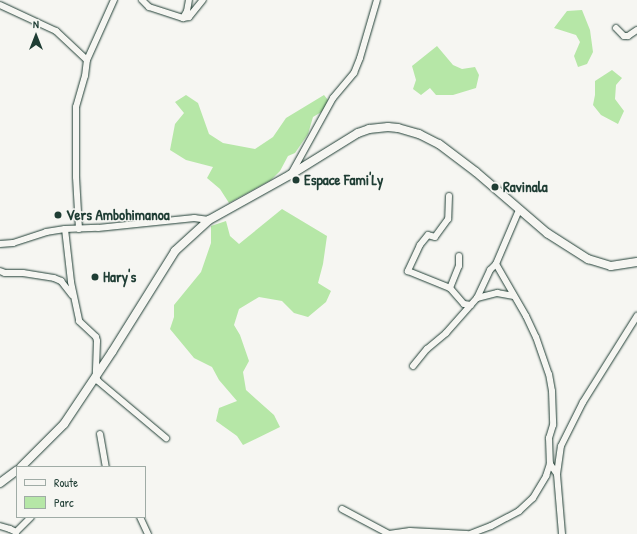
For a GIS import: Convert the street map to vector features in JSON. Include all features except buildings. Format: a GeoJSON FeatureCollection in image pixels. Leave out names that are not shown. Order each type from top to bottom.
{"type":"FeatureCollection","features":[{"type":"Feature","properties":{"kind":"main road"},"geometry":{"type":"LineString","coordinates":[[22,466],[64,424],[96,377],[175,251],[209,220],[290,175],[358,133],[378,127],[394,127],[419,134],[448,150],[547,233],[588,259],[612,266],[637,262]]}},
{"type":"Feature","properties":{"kind":"main road"},"geometry":{"type":"LineString","coordinates":[[0,483],[16,471]]}},
{"type":"Feature","properties":{"kind":"street"},"geometry":{"type":"LineString","coordinates":[[79,229],[76,177],[76,107],[85,76],[87,60],[114,0]]}},
{"type":"Feature","properties":{"kind":"street"},"geometry":{"type":"LineString","coordinates":[[142,0],[149,7],[183,18],[189,17],[203,0]]}},
{"type":"Feature","properties":{"kind":"street"},"geometry":{"type":"LineString","coordinates":[[183,18],[187,11],[189,0]]}},
{"type":"Feature","properties":{"kind":"street"},"geometry":{"type":"LineString","coordinates":[[290,175],[333,98],[354,74],[377,0]]}},
{"type":"Feature","properties":{"kind":"street"},"geometry":{"type":"LineString","coordinates":[[0,6],[56,31],[87,60]]}},
{"type":"Feature","properties":{"kind":"street"},"geometry":{"type":"LineString","coordinates":[[616,28],[624,36],[628,36],[637,30]]}},
{"type":"Feature","properties":{"kind":"street"},"geometry":{"type":"LineString","coordinates":[[449,196],[448,219],[435,238],[428,235],[420,245],[408,271],[450,288],[464,304],[471,305]]}},
{"type":"Feature","properties":{"kind":"street"},"geometry":{"type":"LineString","coordinates":[[414,366],[427,349],[477,298],[490,270],[496,264],[519,210]]}},
{"type":"Feature","properties":{"kind":"street"},"geometry":{"type":"LineString","coordinates":[[0,244],[13,243],[46,232],[65,229],[194,218],[209,220]]}},
{"type":"Feature","properties":{"kind":"street"},"geometry":{"type":"LineString","coordinates":[[65,229],[74,298],[80,324],[96,337],[98,341],[96,377],[98,381],[166,438]]}},
{"type":"Feature","properties":{"kind":"street"},"geometry":{"type":"LineString","coordinates":[[450,288],[459,266],[459,256]]}},
{"type":"Feature","properties":{"kind":"street"},"geometry":{"type":"LineString","coordinates":[[470,534],[491,526],[519,511],[533,498],[546,476],[550,464],[549,438],[553,425],[552,391],[549,374],[536,337],[496,264]]}},
{"type":"Feature","properties":{"kind":"street"},"geometry":{"type":"LineString","coordinates":[[0,271],[6,273],[23,273],[54,278],[60,281],[74,298]]}},
{"type":"Feature","properties":{"kind":"street"},"geometry":{"type":"LineString","coordinates":[[477,298],[496,294],[514,296]]}},
{"type":"Feature","properties":{"kind":"street"},"geometry":{"type":"LineString","coordinates":[[562,534],[557,474],[561,446],[587,396],[637,316]]}},
{"type":"Feature","properties":{"kind":"street"},"geometry":{"type":"LineString","coordinates":[[100,434],[106,466]]}},
{"type":"Feature","properties":{"kind":"street"},"geometry":{"type":"LineString","coordinates":[[550,464],[557,474]]}},
{"type":"Feature","properties":{"kind":"street"},"geometry":{"type":"LineString","coordinates":[[342,509],[389,534],[410,531],[466,534]]}},
{"type":"Feature","properties":{"kind":"street"},"geometry":{"type":"LineString","coordinates":[[0,526],[16,532],[30,518]]}},
{"type":"Feature","properties":{"kind":"street"},"geometry":{"type":"LineString","coordinates":[[140,518],[148,534]]}},
{"type":"Feature","properties":{"kind":"green space"},"geometry":{"type":"Polygon","coordinates":[[[582,10],[590,30],[593,52],[587,64],[578,67],[574,56],[580,42],[576,35],[554,28],[567,11],[582,10]]]}},
{"type":"Feature","properties":{"kind":"green space"},"geometry":{"type":"Polygon","coordinates":[[[437,46],[453,65],[462,69],[475,67],[479,75],[476,88],[453,95],[436,95],[430,88],[421,95],[413,89],[416,80],[412,66],[437,46]]]}},
{"type":"Feature","properties":{"kind":"green space"},"geometry":{"type":"Polygon","coordinates":[[[612,70],[622,78],[616,85],[615,99],[624,111],[618,124],[601,115],[593,105],[595,81],[612,70]]]}},
{"type":"Feature","properties":{"kind":"green space"},"geometry":{"type":"Polygon","coordinates":[[[186,95],[198,103],[209,134],[223,143],[255,149],[273,137],[286,118],[324,95],[328,100],[323,111],[313,117],[308,134],[295,153],[288,156],[280,171],[271,180],[229,203],[220,189],[207,178],[213,167],[186,160],[170,150],[175,124],[184,113],[175,102],[186,95]]]}},
{"type":"Feature","properties":{"kind":"green space"},"geometry":{"type":"Polygon","coordinates":[[[282,209],[327,236],[323,264],[318,283],[331,291],[326,302],[308,317],[294,313],[282,301],[259,297],[239,309],[234,325],[240,335],[249,361],[243,372],[246,390],[274,415],[280,427],[243,445],[237,436],[216,421],[219,408],[237,401],[219,380],[212,367],[194,358],[170,329],[174,317],[174,305],[201,272],[211,243],[211,226],[226,221],[230,236],[239,244],[282,209]]]}},
{"type":"Feature","properties":{"kind":"place","name":"Espace Fami'Ly"},"geometry":{"type":"Point","coordinates":[296,180]}},
{"type":"Feature","properties":{"kind":"place","name":"Ravinala"},"geometry":{"type":"Point","coordinates":[495,187]}},
{"type":"Feature","properties":{"kind":"place","name":"Vers Ambohimanoa"},"geometry":{"type":"Point","coordinates":[58,215]}},
{"type":"Feature","properties":{"kind":"place","name":"Hary's"},"geometry":{"type":"Point","coordinates":[95,277]}}]}
